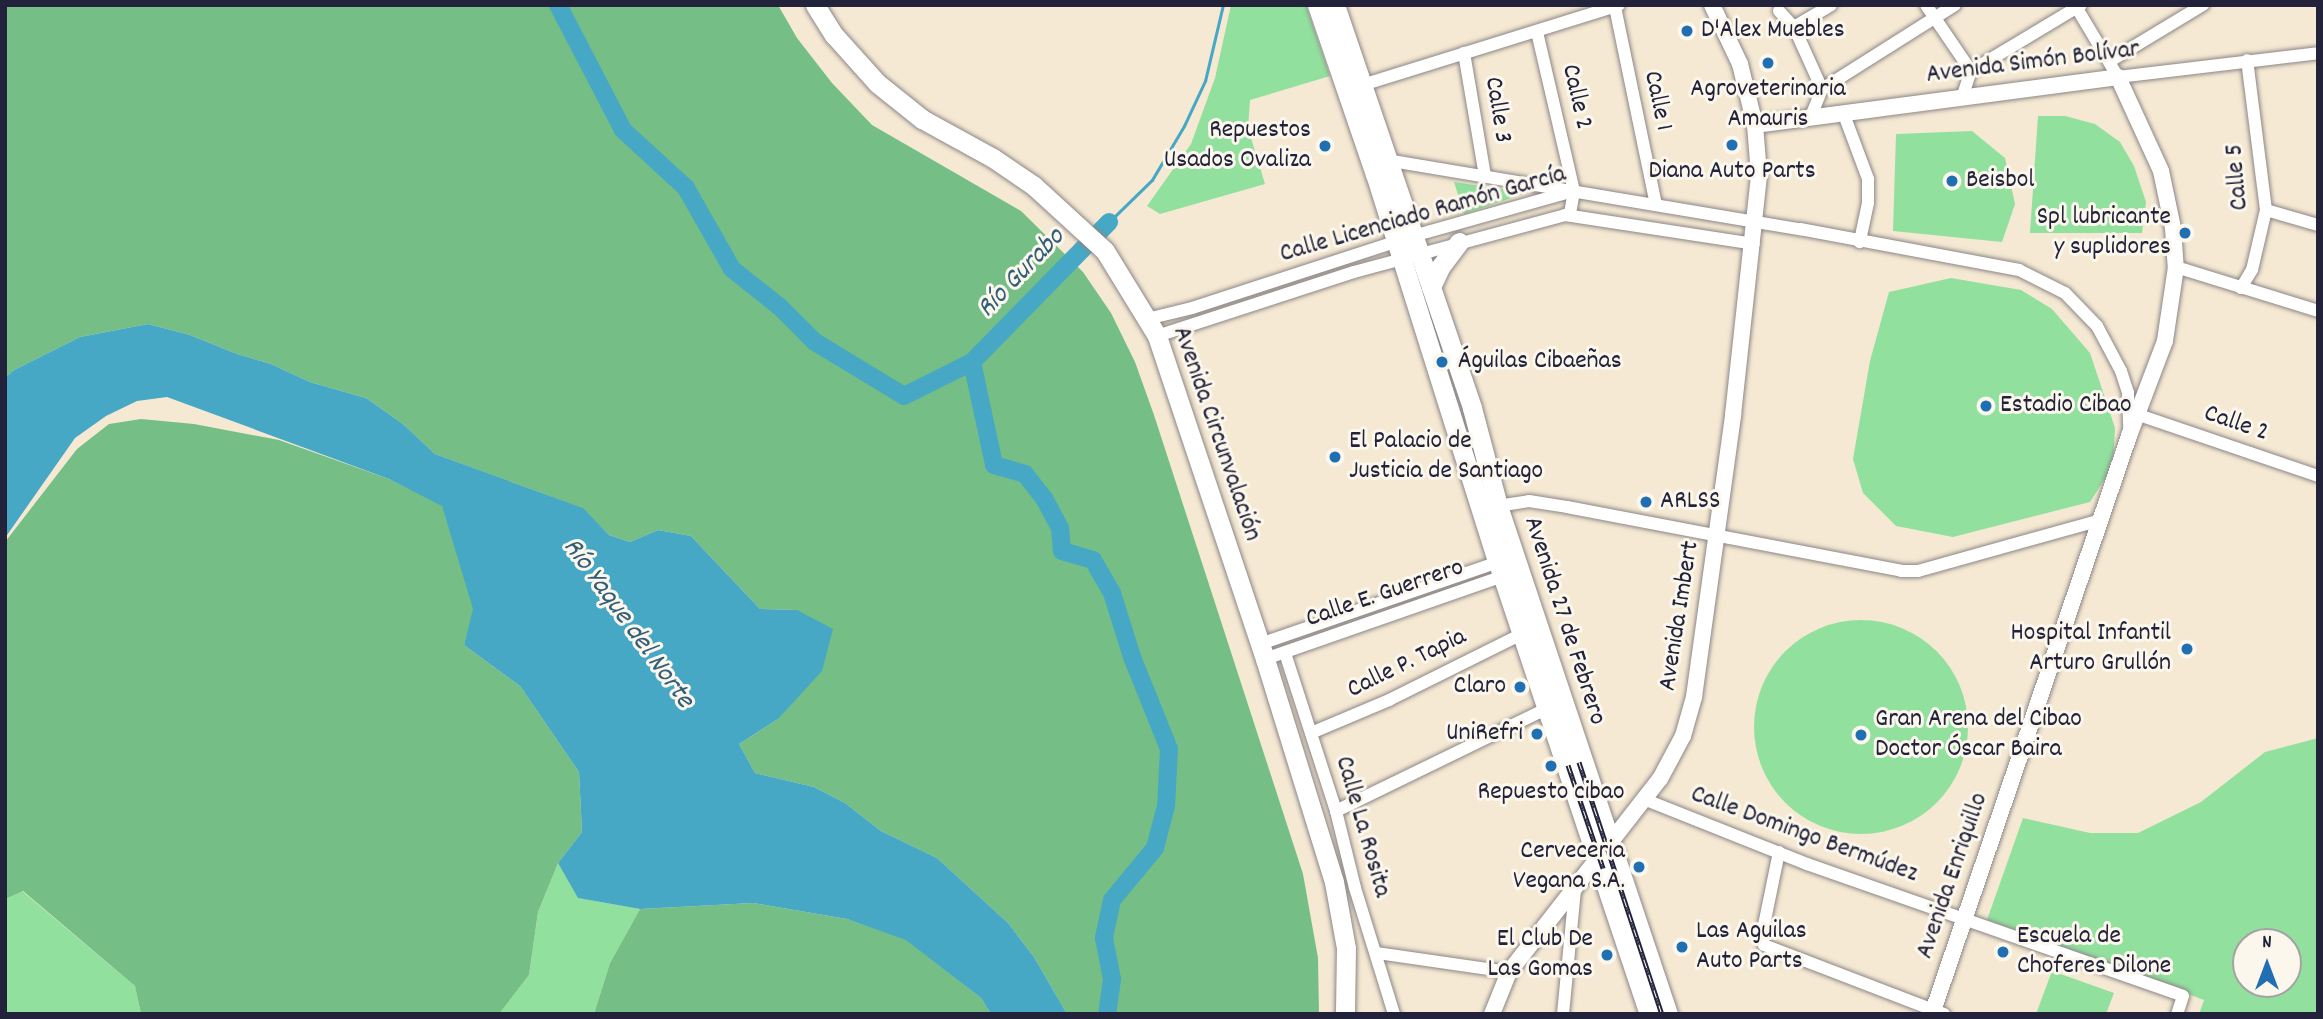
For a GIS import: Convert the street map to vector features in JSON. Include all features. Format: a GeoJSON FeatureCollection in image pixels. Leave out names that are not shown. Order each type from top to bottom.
{"type":"FeatureCollection","features":[{"type":"Feature","properties":{"kind":"main road","name":"Avenida Circunvalación"},"geometry":{"type":"LineString","coordinates":[[815,5],[834,35],[877,83],[922,120],[993,158],[1065,212],[1105,251],[1152,328],[1262,651],[1334,882],[1346,948],[1345,1014]]}},
{"type":"Feature","properties":{"kind":"main road","name":"Avenida 27 de Febrero"},"geometry":{"type":"LineString","coordinates":[[1317,5],[1386,160],[1407,247],[1431,287],[1472,408],[1498,506],[1522,634],[1649,1014]]}},
{"type":"Feature","properties":{"kind":"main road","name":"Avenida 27 de Febrero"},"geometry":{"type":"LineString","coordinates":[[1335,5],[1354,88],[1509,566],[1611,843],[1668,1014]]}},
{"type":"Feature","properties":{"kind":"main road"},"geometry":{"type":"LineString","coordinates":[[1431,287],[1441,266],[1459,242]]}},
{"type":"Feature","properties":{"kind":"street","name":"Avenida Imbert"},"geometry":{"type":"LineString","coordinates":[[1492,1014],[1508,972],[1576,883],[1646,800],[1683,736],[1700,666],[1754,244],[1759,174],[1755,125],[1740,64],[1712,5]]}},
{"type":"Feature","properties":{"kind":"street"},"geometry":{"type":"LineString","coordinates":[[1794,27],[1831,5]]}},
{"type":"Feature","properties":{"kind":"street"},"geometry":{"type":"LineString","coordinates":[[1926,5],[1971,71]]}},
{"type":"Feature","properties":{"kind":"street"},"geometry":{"type":"LineString","coordinates":[[1811,116],[1822,89],[1955,5]]}},
{"type":"Feature","properties":{"kind":"street"},"geometry":{"type":"LineString","coordinates":[[2110,61],[2203,5]]}},
{"type":"Feature","properties":{"kind":"street"},"geometry":{"type":"LineString","coordinates":[[1354,88],[1617,6]]}},
{"type":"Feature","properties":{"kind":"street","name":"Calle 1"},"geometry":{"type":"LineString","coordinates":[[1617,6],[1656,205]]}},
{"type":"Feature","properties":{"kind":"street"},"geometry":{"type":"LineString","coordinates":[[1964,95],[1971,71],[2078,6],[2118,77]]}},
{"type":"Feature","properties":{"kind":"street"},"geometry":{"type":"LineString","coordinates":[[1779,11],[1794,27],[1822,89]]}},
{"type":"Feature","properties":{"kind":"street","name":"Calle 2"},"geometry":{"type":"LineString","coordinates":[[1537,32],[1574,191],[1570,214]]}},
{"type":"Feature","properties":{"kind":"street","name":"Calle 3"},"geometry":{"type":"LineString","coordinates":[[1464,53],[1485,176]]}},
{"type":"Feature","properties":{"kind":"street","name":"Avenida Simón Bolívar"},"geometry":{"type":"LineString","coordinates":[[1755,125],[1964,95],[2318,53]]}},
{"type":"Feature","properties":{"kind":"street","name":"Calle 5"},"geometry":{"type":"LineString","coordinates":[[2241,288],[2252,270],[2266,210],[2247,60]]}},
{"type":"Feature","properties":{"kind":"street","name":"Avenida Enriquillo"},"geometry":{"type":"LineString","coordinates":[[1936,1013],[1964,918],[2129,436],[2165,341],[2176,267],[2173,228],[2161,171],[2118,77]]}},
{"type":"Feature","properties":{"kind":"street"},"geometry":{"type":"LineString","coordinates":[[1843,112],[1868,179],[1868,203],[1860,242]]}},
{"type":"Feature","properties":{"kind":"street"},"geometry":{"type":"LineString","coordinates":[[1386,160],[1574,191]]}},
{"type":"Feature","properties":{"kind":"street","name":"Calle Licenciado Ramón García"},"geometry":{"type":"LineString","coordinates":[[1152,328],[1574,191],[2019,270],[2066,293],[2097,326],[2121,371],[2128,393],[2129,436]]}},
{"type":"Feature","properties":{"kind":"street"},"geometry":{"type":"LineString","coordinates":[[2266,210],[2318,225]]}},
{"type":"Feature","properties":{"kind":"street","name":"Calle Licenciado Ramón García"},"geometry":{"type":"LineString","coordinates":[[1152,328],[1192,308],[1407,247],[1459,242],[1570,214],[1754,244]]}},
{"type":"Feature","properties":{"kind":"street"},"geometry":{"type":"LineString","coordinates":[[2176,267],[2318,311]]}},
{"type":"Feature","properties":{"kind":"street","name":"Calle 2"},"geometry":{"type":"LineString","coordinates":[[2139,415],[2318,476]]}},
{"type":"Feature","properties":{"kind":"street"},"geometry":{"type":"LineString","coordinates":[[1498,506],[1529,501],[1854,563],[1918,571],[2101,520]]}},
{"type":"Feature","properties":{"kind":"street","name":"Calle E. Guerrero"},"geometry":{"type":"LineString","coordinates":[[1262,651],[1509,566]]}},
{"type":"Feature","properties":{"kind":"street","name":"Calle E. Guerrero"},"geometry":{"type":"LineString","coordinates":[[1262,651],[1285,653],[1509,566]]}},
{"type":"Feature","properties":{"kind":"street","name":"Calle P. Tapia"},"geometry":{"type":"LineString","coordinates":[[1311,733],[1389,700],[1522,634]]}},
{"type":"Feature","properties":{"kind":"street","name":"Calle La Rosita"},"geometry":{"type":"LineString","coordinates":[[1285,653],[1336,811],[1355,888],[1394,1014]]}},
{"type":"Feature","properties":{"kind":"street"},"geometry":{"type":"LineString","coordinates":[[1336,811],[1546,709]]}},
{"type":"Feature","properties":{"kind":"street","name":"Calle Domingo Bermúdez"},"geometry":{"type":"LineString","coordinates":[[1646,800],[1779,852],[2183,996],[2177,1014]]}},
{"type":"Feature","properties":{"kind":"street"},"geometry":{"type":"LineString","coordinates":[[1779,852],[1762,935],[1764,945],[1936,1013]]}},
{"type":"Feature","properties":{"kind":"street"},"geometry":{"type":"LineString","coordinates":[[1563,1014],[1576,883]]}},
{"type":"Feature","properties":{"kind":"street"},"geometry":{"type":"LineString","coordinates":[[1377,953],[1508,972]]}},
{"type":"Feature","properties":{"kind":"green space"},"geometry":{"type":"Polygon","coordinates":[[[5,5],[778,5],[797,38],[832,83],[872,125],[1021,211],[1083,272],[1111,313],[1135,362],[1154,415],[1303,874],[1318,958],[1319,1014],[1067,1014],[1034,957],[1008,923],[937,858],[881,831],[845,803],[814,787],[755,773],[739,744],[778,719],[797,610],[760,609],[691,536],[658,530],[630,542],[609,535],[582,508],[435,454],[403,424],[366,398],[310,382],[271,364],[190,335],[148,324],[80,337],[14,370],[5,378],[5,5]]]}},
{"type":"Feature","properties":{"kind":"green space"},"geometry":{"type":"Polygon","coordinates":[[[1231,5],[1306,5],[1330,76],[1250,100],[1248,128],[1265,184],[1160,214],[1147,206],[1191,144],[1215,78],[1231,5]]]}},
{"type":"Feature","properties":{"kind":"green space","name":"Beisbol"},"geometry":{"type":"Polygon","coordinates":[[[2038,116],[2065,116],[2095,124],[2120,142],[2134,166],[2146,202],[2142,233],[2030,233],[2038,116]]]}},
{"type":"Feature","properties":{"kind":"green space","name":"Beisbol"},"geometry":{"type":"Polygon","coordinates":[[[1972,131],[2005,158],[2015,204],[2002,242],[1893,231],[1896,134],[1972,131]]]}},
{"type":"Feature","properties":{"kind":"green space"},"geometry":{"type":"Polygon","coordinates":[[[1454,182],[1521,192],[1523,194],[1464,214],[1454,182]]]}},
{"type":"Feature","properties":{"kind":"green space","name":"Estadio Cibao"},"geometry":{"type":"Polygon","coordinates":[[[1951,278],[2021,290],[2052,309],[2090,353],[2115,428],[2113,466],[2090,502],[1953,537],[1896,526],[1863,493],[1853,459],[1870,361],[1889,292],[1951,278]]]}},
{"type":"Feature","properties":{"kind":"green space"},"geometry":{"type":"Polygon","coordinates":[[[141,419],[194,424],[279,440],[389,479],[442,505],[474,609],[464,645],[520,686],[579,772],[582,832],[558,863],[538,912],[529,975],[499,1014],[141,1014],[135,986],[23,891],[5,899],[5,542],[77,449],[109,424],[141,419]]]}},
{"type":"Feature","properties":{"kind":"green space","name":"Gran Arena del Cibao Doctor Óscar Baira"},"geometry":{"type":"Polygon","coordinates":[[[1861,620],[1902,628],[1937,651],[1960,686],[1968,727],[1960,768],[1937,803],[1902,826],[1861,834],[1820,826],[1785,803],[1762,768],[1754,727],[1762,686],[1785,651],[1820,628],[1861,620]]]}},
{"type":"Feature","properties":{"kind":"green space"},"geometry":{"type":"Polygon","coordinates":[[[2318,738],[2318,1014],[2199,1014],[2204,1000],[1987,920],[2023,818],[2090,833],[2138,833],[2201,802],[2265,752],[2318,738]]]}},
{"type":"Feature","properties":{"kind":"green space"},"geometry":{"type":"Polygon","coordinates":[[[558,863],[579,898],[640,909],[610,963],[594,1014],[499,1014],[529,975],[538,912],[558,863]]]}},
{"type":"Feature","properties":{"kind":"green space"},"geometry":{"type":"Polygon","coordinates":[[[22,891],[135,986],[141,1014],[5,1014],[5,899],[22,891]]]}},
{"type":"Feature","properties":{"kind":"green space"},"geometry":{"type":"Polygon","coordinates":[[[753,903],[847,919],[906,939],[981,998],[991,1014],[594,1014],[610,963],[640,909],[753,903]]]}},
{"type":"Feature","properties":{"kind":"green space"},"geometry":{"type":"Polygon","coordinates":[[[2052,971],[2114,993],[2106,1014],[2036,1014],[2052,971]]]}},
{"type":"Feature","properties":{"kind":"water"},"geometry":{"type":"Polygon","coordinates":[[[148,324],[190,335],[271,364],[310,382],[366,398],[403,424],[435,454],[583,508],[609,535],[630,542],[658,530],[691,536],[760,609],[797,610],[833,629],[822,671],[778,719],[739,744],[755,773],[814,787],[845,803],[881,831],[937,858],[1008,923],[1034,957],[1067,1014],[991,1014],[981,998],[906,940],[847,919],[753,903],[640,909],[578,898],[558,863],[582,832],[579,772],[520,686],[464,645],[473,609],[442,506],[389,479],[167,397],[137,401],[106,416],[75,438],[5,538],[5,378],[14,370],[80,337],[148,324]]]}},
{"type":"Feature","properties":{"kind":"waterway","name":"Río Yaque del Norte"},"geometry":{"type":"LineString","coordinates":[[558,5],[623,130],[686,188],[732,269],[780,307],[815,342],[904,396],[972,362],[994,465],[1025,474],[1044,498],[1060,528],[1062,551],[1093,560],[1112,593],[1132,657],[1169,749],[1166,806],[1155,848],[1112,900],[1104,938],[1112,979],[1107,1014]]}},
{"type":"Feature","properties":{"kind":"waterway"},"geometry":{"type":"LineString","coordinates":[[1109,222],[1152,180],[1184,126],[1205,81],[1223,5]]}},
{"type":"Feature","properties":{"kind":"waterway","name":"Río Gurabo"},"geometry":{"type":"LineString","coordinates":[[972,362],[1109,222]]}},
{"type":"Feature","properties":{"kind":"railway"},"geometry":{"type":"LineString","coordinates":[[1579,762],[1662,1014]]}},
{"type":"Feature","properties":{"kind":"railway"},"geometry":{"type":"LineString","coordinates":[[1568,765],[1603,868]]}},
{"type":"Feature","properties":{"kind":"place","name":"D'Alex Muebles"},"geometry":{"type":"Point","coordinates":[1687,31]}},
{"type":"Feature","properties":{"kind":"place","name":"Agroveterinaria Amauris"},"geometry":{"type":"Point","coordinates":[1768,63]}},
{"type":"Feature","properties":{"kind":"place","name":"Diana Auto Parts"},"geometry":{"type":"Point","coordinates":[1732,145]}},
{"type":"Feature","properties":{"kind":"place","name":"Repuestos Usados Ovaliza"},"geometry":{"type":"Point","coordinates":[1325,146]}},
{"type":"Feature","properties":{"kind":"place","name":"Beisbol"},"geometry":{"type":"Point","coordinates":[1952,181]}},
{"type":"Feature","properties":{"kind":"place","name":"Spl lubricante y suplidores"},"geometry":{"type":"Point","coordinates":[2185,233]}},
{"type":"Feature","properties":{"kind":"place","name":"Águilas Cibaeñas"},"geometry":{"type":"Point","coordinates":[1442,362]}},
{"type":"Feature","properties":{"kind":"place","name":"Estadio Cibao"},"geometry":{"type":"Point","coordinates":[1986,406]}},
{"type":"Feature","properties":{"kind":"place","name":"El Palacio de Justicia de Santiago"},"geometry":{"type":"Point","coordinates":[1335,457]}},
{"type":"Feature","properties":{"kind":"place","name":"ARLSS"},"geometry":{"type":"Point","coordinates":[1646,502]}},
{"type":"Feature","properties":{"kind":"place","name":"Hospital Infantil Arturo Grullón"},"geometry":{"type":"Point","coordinates":[2187,649]}},
{"type":"Feature","properties":{"kind":"place","name":"Claro"},"geometry":{"type":"Point","coordinates":[1520,687]}},
{"type":"Feature","properties":{"kind":"place","name":"UniRefri"},"geometry":{"type":"Point","coordinates":[1537,734]}},
{"type":"Feature","properties":{"kind":"place","name":"Gran Arena del Cibao Doctor Óscar Baira"},"geometry":{"type":"Point","coordinates":[1861,735]}},
{"type":"Feature","properties":{"kind":"place","name":"Repuesto cibao"},"geometry":{"type":"Point","coordinates":[1551,766]}},
{"type":"Feature","properties":{"kind":"place","name":"Cerveceria Vegana S.A."},"geometry":{"type":"Point","coordinates":[1639,867]}},
{"type":"Feature","properties":{"kind":"place","name":"Las Aguilas Auto Parts"},"geometry":{"type":"Point","coordinates":[1682,947]}},
{"type":"Feature","properties":{"kind":"place","name":"Escuela de Choferes Dilone"},"geometry":{"type":"Point","coordinates":[2003,952]}},
{"type":"Feature","properties":{"kind":"place","name":"El Club De Las Gomas"},"geometry":{"type":"Point","coordinates":[1607,955]}}]}
